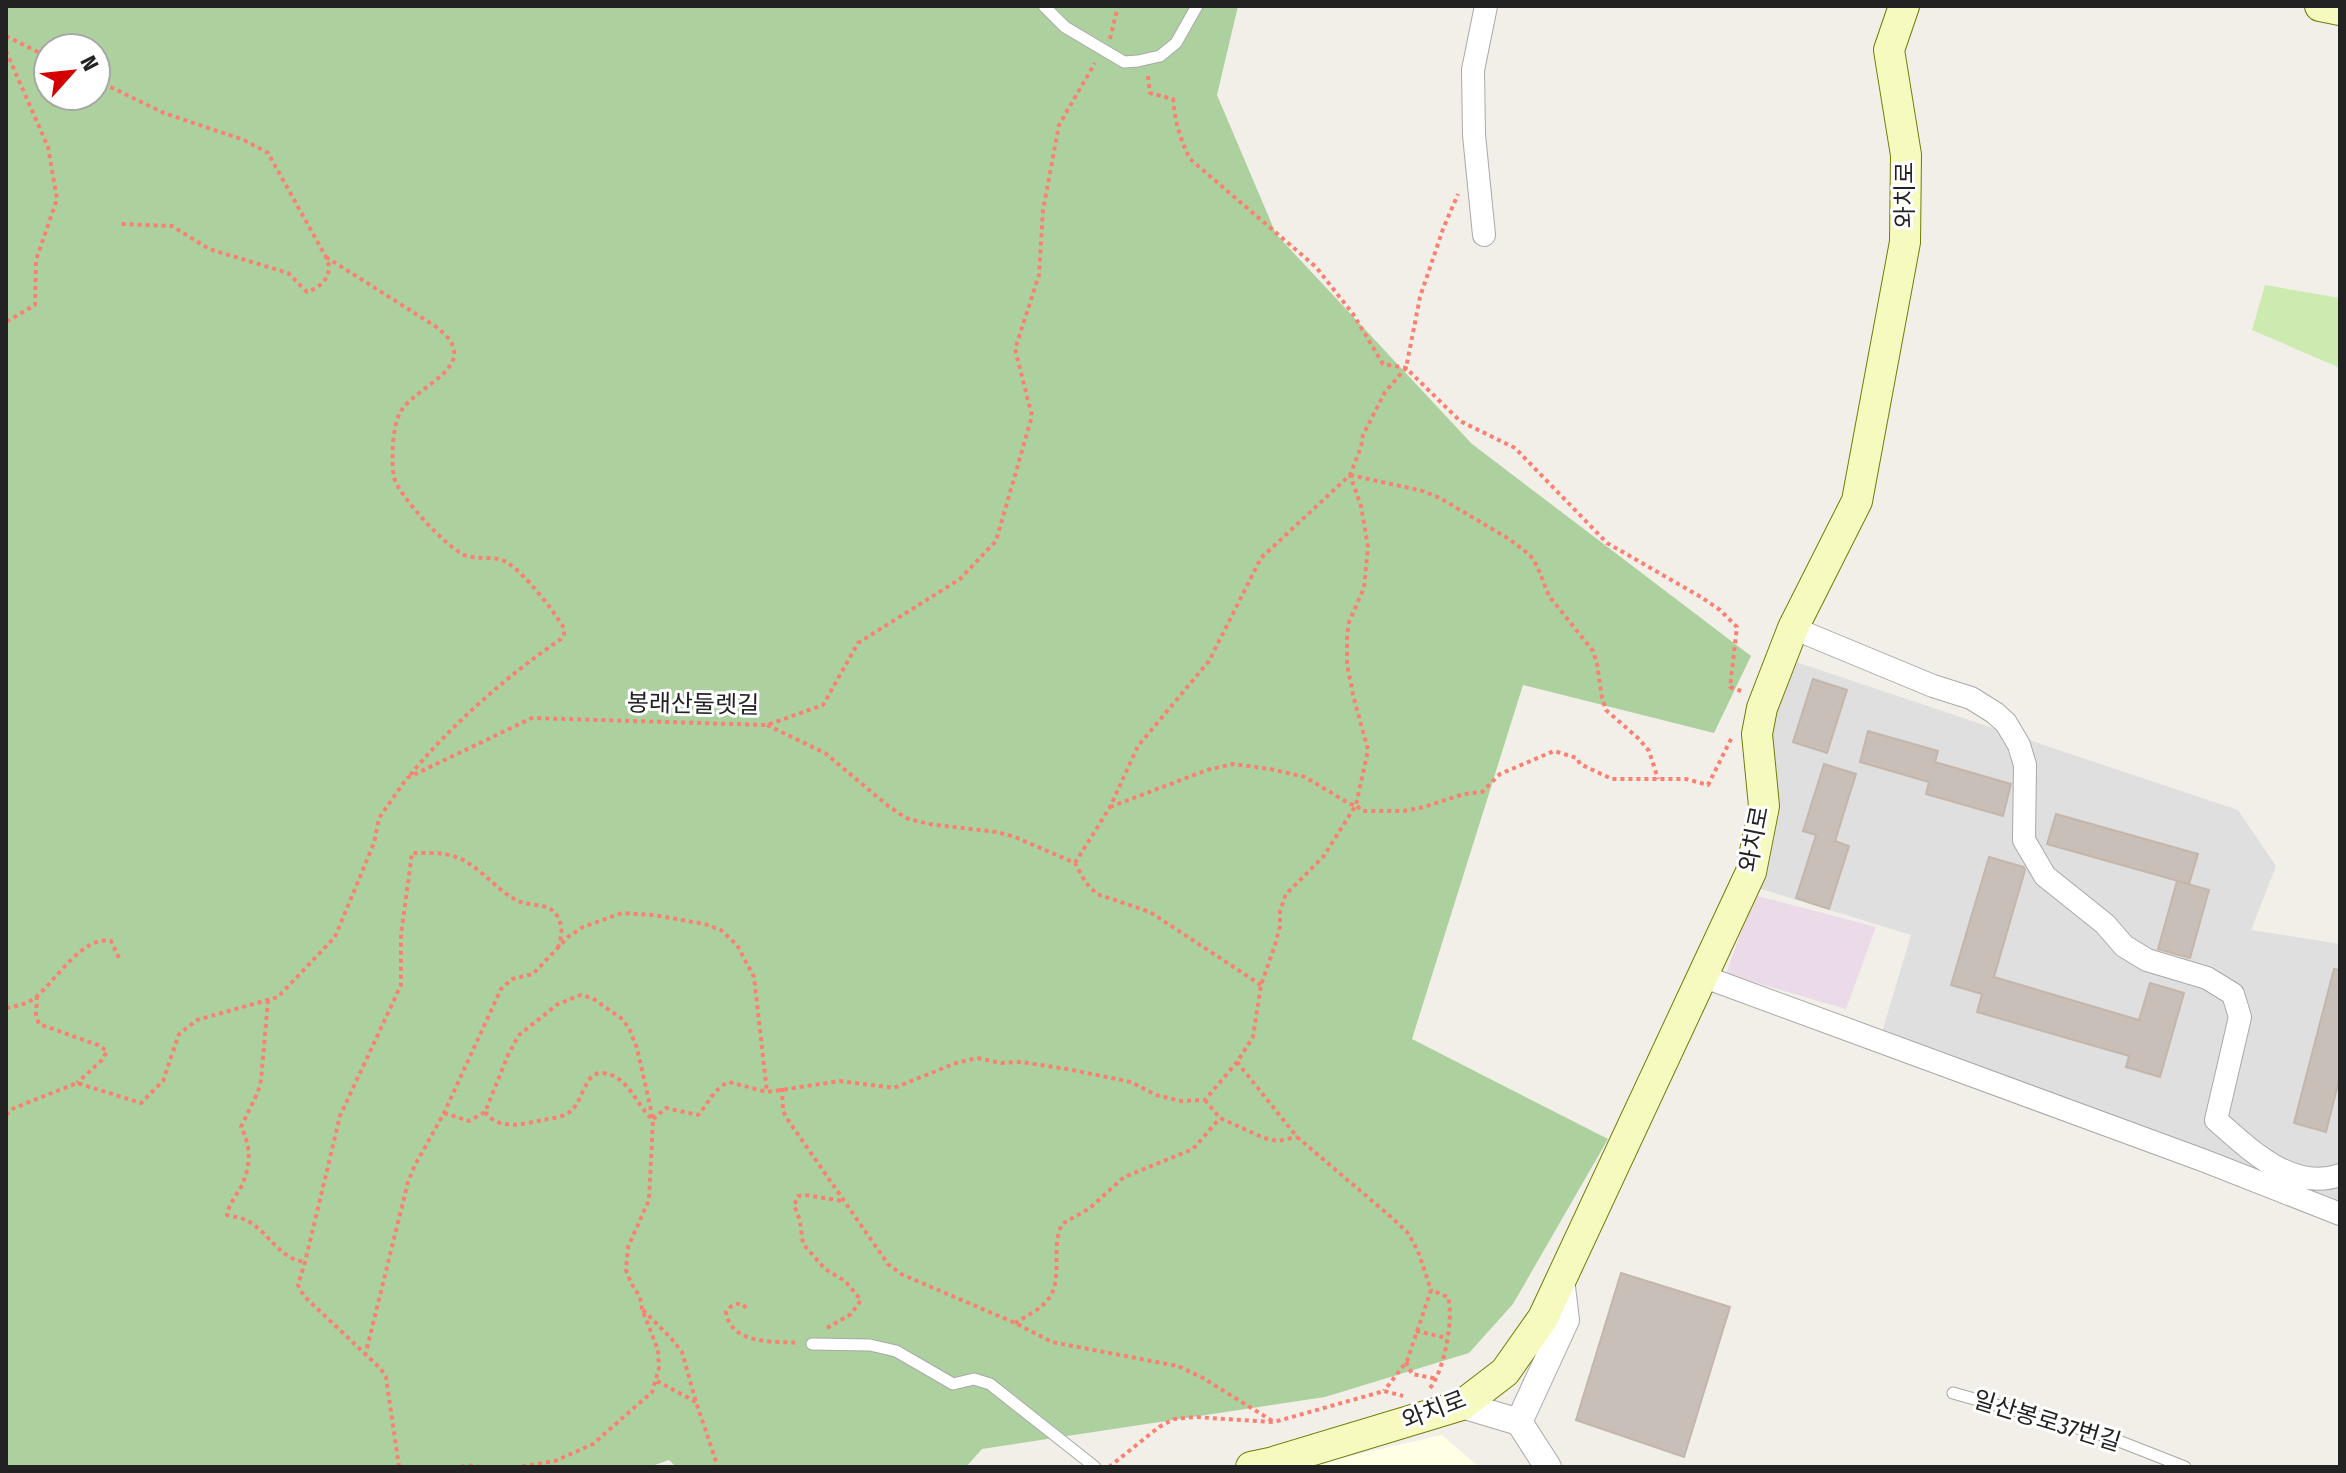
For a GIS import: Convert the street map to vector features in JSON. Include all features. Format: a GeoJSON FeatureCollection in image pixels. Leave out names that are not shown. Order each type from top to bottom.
{"type":"FeatureCollection","features":[{"type":"Feature","properties":{"kind":"main road","name":"와치로"},"geometry":{"type":"LineString","coordinates":[[1251,1467],[1462,1405],[1505,1372],[1543,1318],[1751,872],[1764,806],[1757,734],[1765,700],[1793,628],[1857,501],[1905,242],[1906,155],[1889,50],[1904,6]]}},
{"type":"Feature","properties":{"kind":"main road"},"geometry":{"type":"LineString","coordinates":[[2320,6],[2340,10]]}},
{"type":"Feature","properties":{"kind":"street"},"geometry":{"type":"LineString","coordinates":[[1484,235],[1476,161],[1473,70],[1486,6]]}},
{"type":"Feature","properties":{"kind":"street"},"geometry":{"type":"LineString","coordinates":[[1793,628],[1933,686],[1971,698],[1995,713],[2006,723],[2019,745],[2025,765],[2024,840],[2045,876],[2105,924],[2124,946],[2147,960],[2207,978],[2233,994],[2240,1017],[2205,1161]]}},
{"type":"Feature","properties":{"kind":"street"},"geometry":{"type":"LineString","coordinates":[[1702,976],[2205,1161],[2340,1214]]}},
{"type":"Feature","properties":{"kind":"street"},"geometry":{"type":"LineString","coordinates":[[2216,1120],[2260,1157],[2292,1175],[2309,1178],[2340,1175]]}},
{"type":"Feature","properties":{"kind":"street"},"geometry":{"type":"LineString","coordinates":[[1519,1422],[1566,1320],[1561,1279]]}},
{"type":"Feature","properties":{"kind":"street"},"geometry":{"type":"LineString","coordinates":[[1462,1405],[1519,1422],[1548,1467]]}},
{"type":"Feature","properties":{"kind":"lane"},"geometry":{"type":"LineString","coordinates":[[1044,6],[1065,27],[1124,62],[1160,56],[1176,43],[1197,6]]}},
{"type":"Feature","properties":{"kind":"lane"},"geometry":{"type":"LineString","coordinates":[[812,1344],[870,1345],[896,1351],[953,1384],[974,1379],[990,1384],[1095,1467]]}},
{"type":"Feature","properties":{"kind":"lane","name":"일산봉로37번길"},"geometry":{"type":"LineString","coordinates":[[1953,1393],[2106,1436],[2185,1467]]}},
{"type":"Feature","properties":{"kind":"path","name":"봉래산둘렛길"},"geometry":{"type":"LineString","coordinates":[[77,1083],[141,1103],[163,1081],[179,1034],[197,1020],[278,997],[335,937],[374,843],[379,818],[407,778],[532,718],[767,725],[823,705],[858,643],[960,579],[996,541],[1032,416],[1015,349],[1039,275],[1043,210],[1059,125],[1112,35],[1118,6]]}},
{"type":"Feature","properties":{"kind":"path"},"geometry":{"type":"LineString","coordinates":[[6,36],[32,49]]}},
{"type":"Feature","properties":{"kind":"path"},"geometry":{"type":"LineString","coordinates":[[6,51],[48,147],[57,199],[36,260],[35,305],[6,322]]}},
{"type":"Feature","properties":{"kind":"path"},"geometry":{"type":"LineString","coordinates":[[1151,58],[1147,71],[1150,93],[1173,99],[1177,129],[1190,159],[1316,267],[1353,314],[1383,364],[1406,368],[1460,421],[1515,448],[1607,543],[1720,610],[1737,627],[1730,687],[1765,700]]}},
{"type":"Feature","properties":{"kind":"path"},"geometry":{"type":"LineString","coordinates":[[112,88],[164,113],[244,140],[268,153],[326,257],[329,275],[319,286],[307,292],[288,273],[209,249],[172,226],[120,224]]}},
{"type":"Feature","properties":{"kind":"path"},"geometry":{"type":"LineString","coordinates":[[1075,863],[1110,807],[1138,746],[1209,661],[1261,558],[1350,475],[1363,435],[1385,392],[1406,368],[1414,318],[1443,229],[1476,161]]}},
{"type":"Feature","properties":{"kind":"path"},"geometry":{"type":"LineString","coordinates":[[326,257],[435,326],[453,344],[454,355],[447,371],[409,402],[398,416],[394,443],[397,488],[460,553],[468,557],[497,558],[508,563],[564,628],[561,639],[529,661],[496,690],[426,755],[407,778]]}},
{"type":"Feature","properties":{"kind":"path"},"geometry":{"type":"LineString","coordinates":[[1350,475],[1423,491],[1440,498],[1530,555],[1549,596],[1593,651],[1606,710],[1649,751],[1658,780]]}},
{"type":"Feature","properties":{"kind":"path"},"geometry":{"type":"LineString","coordinates":[[653,1119],[666,1108],[698,1115],[717,1088],[729,1082],[767,1092],[840,1081],[894,1088],[956,1063],[977,1058],[1067,1069],[1131,1082],[1156,1095],[1181,1101],[1205,1100],[1237,1062],[1253,1037],[1261,985],[1275,945],[1286,894],[1323,857],[1356,805],[1368,750],[1347,664],[1347,635],[1349,622],[1364,588],[1368,547],[1361,506],[1350,475]]}},
{"type":"Feature","properties":{"kind":"path"},"geometry":{"type":"LineString","coordinates":[[767,725],[825,753],[906,818],[928,824],[997,832],[1075,863],[1086,883],[1097,894],[1150,912],[1261,985]]}},
{"type":"Feature","properties":{"kind":"path"},"geometry":{"type":"LineString","coordinates":[[1110,807],[1207,770],[1233,764],[1305,777],[1362,811],[1403,811],[1482,792],[1500,774],[1554,751],[1577,758],[1580,764],[1612,779],[1686,779],[1708,785],[1735,734],[1757,734]]}},
{"type":"Feature","properties":{"kind":"path"},"geometry":{"type":"LineString","coordinates":[[399,1467],[386,1377],[299,1289],[298,1281],[340,1116],[401,985],[401,935],[412,853],[457,857],[518,902],[551,909],[562,929],[557,950]]}},
{"type":"Feature","properties":{"kind":"path"},"geometry":{"type":"LineString","coordinates":[[365,1356],[408,1182],[444,1113],[501,989],[512,979],[533,974],[568,937],[583,927],[622,913],[654,915],[721,930],[737,945],[754,977],[767,1092]]}},
{"type":"Feature","properties":{"kind":"path"},"geometry":{"type":"LineString","coordinates":[[6,1008],[20,1006],[37,996],[96,941],[111,941],[120,960]]}},
{"type":"Feature","properties":{"kind":"path"},"geometry":{"type":"LineString","coordinates":[[444,1113],[469,1121],[485,1112],[519,1035],[558,1004],[581,995],[603,1004],[621,1018],[637,1048],[653,1119],[649,1200],[628,1247],[626,1270],[640,1297],[658,1350],[657,1381],[652,1392],[593,1444],[555,1461],[520,1467]]}},
{"type":"Feature","properties":{"kind":"path"},"geometry":{"type":"LineString","coordinates":[[6,1115],[14,1108],[77,1083],[102,1060],[107,1051],[39,1024],[37,996]]}},
{"type":"Feature","properties":{"kind":"path"},"geometry":{"type":"LineString","coordinates":[[268,1000],[261,1080],[241,1127],[249,1145],[249,1164],[227,1215],[249,1222],[284,1254],[305,1262]]}},
{"type":"Feature","properties":{"kind":"path"},"geometry":{"type":"LineString","coordinates":[[1108,1467],[1174,1419],[1195,1417],[1274,1422],[1384,1391],[1406,1362],[1431,1290],[1418,1251],[1408,1233],[1297,1137],[1237,1062]]}},
{"type":"Feature","properties":{"kind":"path"},"geometry":{"type":"LineString","coordinates":[[485,1112],[495,1121],[509,1125],[559,1117],[573,1110],[590,1078],[600,1073],[613,1076],[623,1083],[653,1119]]}},
{"type":"Feature","properties":{"kind":"path"},"geometry":{"type":"LineString","coordinates":[[782,1088],[783,1111],[788,1120],[888,1264],[901,1274],[1052,1342],[1178,1366],[1274,1422]]}},
{"type":"Feature","properties":{"kind":"path"},"geometry":{"type":"LineString","coordinates":[[1205,1100],[1220,1118],[1277,1141],[1297,1137]]}},
{"type":"Feature","properties":{"kind":"path"},"geometry":{"type":"LineString","coordinates":[[1015,1323],[1051,1295],[1057,1239],[1062,1224],[1090,1208],[1124,1177],[1193,1149],[1220,1118]]}},
{"type":"Feature","properties":{"kind":"path"},"geometry":{"type":"LineString","coordinates":[[746,1308],[736,1303],[726,1312],[739,1335],[812,1344],[819,1333],[851,1314],[861,1300],[845,1281],[825,1269],[803,1244],[794,1205],[798,1196],[805,1195],[845,1202]]}},
{"type":"Feature","properties":{"kind":"path"},"geometry":{"type":"LineString","coordinates":[[1406,1362],[1412,1374],[1438,1379],[1447,1338],[1449,1300],[1431,1290]]}},
{"type":"Feature","properties":{"kind":"path"},"geometry":{"type":"LineString","coordinates":[[642,1309],[679,1346],[718,1467]]}},
{"type":"Feature","properties":{"kind":"path"},"geometry":{"type":"LineString","coordinates":[[1416,1331],[1447,1338]]}},
{"type":"Feature","properties":{"kind":"path"},"geometry":{"type":"LineString","coordinates":[[657,1381],[696,1402]]}},
{"type":"Feature","properties":{"kind":"path"},"geometry":{"type":"LineString","coordinates":[[461,1467],[480,1467]]}},
{"type":"Feature","properties":{"kind":"shaded area"},"geometry":{"type":"Polygon","coordinates":[[[1793,661],[2238,810],[2276,866],[2251,930],[2340,944],[2340,1201],[1882,1032],[1911,935],[1758,888],[1767,746],[1779,694],[1793,661]]]}},
{"type":"Feature","properties":{"kind":"shaded area"},"geometry":{"type":"Polygon","coordinates":[[[1754,895],[1876,927],[1846,1009],[1726,974],[1754,895]]]}},
{"type":"Feature","properties":{"kind":"shaded area"},"geometry":{"type":"Polygon","coordinates":[[[1442,1435],[1479,1467],[1302,1467],[1442,1435]]]}},
{"type":"Feature","properties":{"kind":"green space"},"geometry":{"type":"Polygon","coordinates":[[[6,6],[1238,6],[1217,95],[1276,234],[1472,444],[1751,656],[1714,733],[1523,685],[1412,1039],[1608,1139],[1513,1304],[1469,1353],[1325,1397],[982,1449],[966,1467],[676,1467],[669,1460],[649,1467],[6,1467],[6,6]]]}},
{"type":"Feature","properties":{"kind":"green space"},"geometry":{"type":"Polygon","coordinates":[[[2265,285],[2340,298],[2340,368],[2252,330],[2265,285]]]}},
{"type":"Feature","properties":{"kind":"building"},"geometry":{"type":"Polygon","coordinates":[[[1813,679],[1847,690],[1827,753],[1793,742],[1813,679]]]}},
{"type":"Feature","properties":{"kind":"building"},"geometry":{"type":"Polygon","coordinates":[[[1868,731],[1938,751],[1935,762],[2011,784],[2003,816],[1926,794],[1929,782],[1860,762],[1868,731]]]}},
{"type":"Feature","properties":{"kind":"building"},"geometry":{"type":"Polygon","coordinates":[[[1824,764],[1856,774],[1835,841],[1849,846],[1829,909],[1796,898],[1816,835],[1803,831],[1824,764]]]}},
{"type":"Feature","properties":{"kind":"building"},"geometry":{"type":"Polygon","coordinates":[[[2056,814],[2198,854],[2189,884],[2047,844],[2056,814]]]}},
{"type":"Feature","properties":{"kind":"building"},"geometry":{"type":"Polygon","coordinates":[[[1989,857],[2024,867],[2025,870],[1994,977],[2139,1020],[2150,983],[2184,993],[2160,1077],[2126,1067],[2129,1056],[1977,1012],[1982,994],[1951,985],[1989,857]]]}},
{"type":"Feature","properties":{"kind":"building"},"geometry":{"type":"Polygon","coordinates":[[[2177,881],[2209,890],[2190,958],[2158,949],[2177,881]]]}},
{"type":"Feature","properties":{"kind":"building"},"geometry":{"type":"Polygon","coordinates":[[[2334,969],[2340,970],[2340,1076],[2326,1132],[2294,1123],[2334,969]]]}},
{"type":"Feature","properties":{"kind":"building"},"geometry":{"type":"Polygon","coordinates":[[[1621,1273],[1730,1307],[1684,1457],[1576,1420],[1621,1273]]]}}]}
